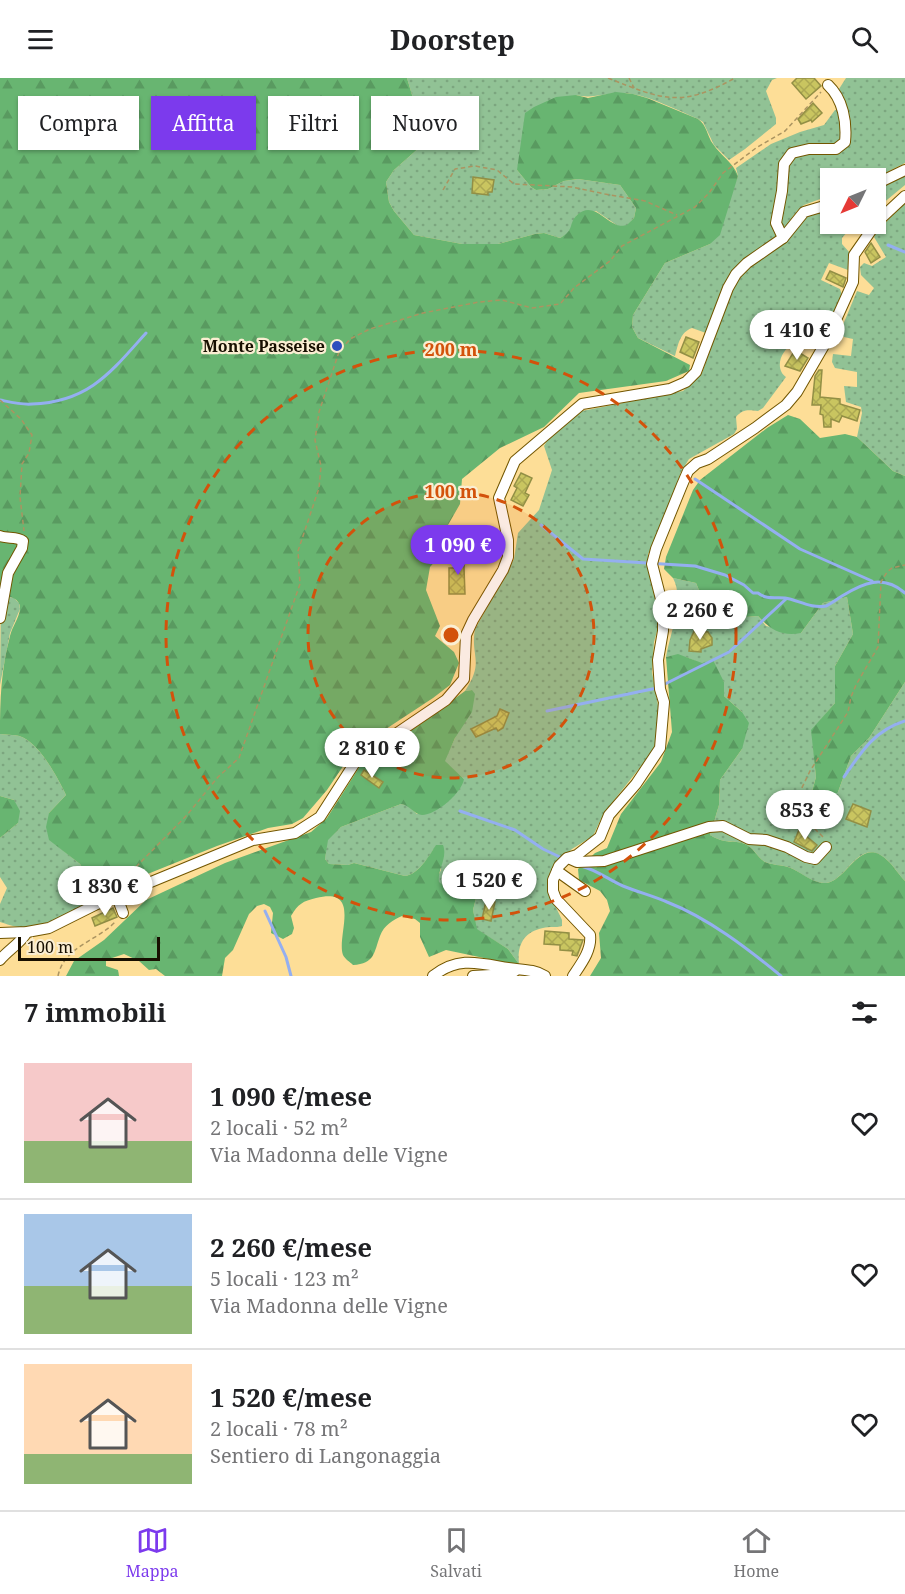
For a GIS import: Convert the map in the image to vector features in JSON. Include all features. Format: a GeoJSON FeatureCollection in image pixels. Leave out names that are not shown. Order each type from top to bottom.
{"type":"FeatureCollection","features":[{"type":"Feature","properties":{"kind":"street"},"geometry":{"type":"LineString","coordinates":[[783,238],[776,223],[784,164],[792,153],[809,149],[836,149],[845,142],[846,128],[842,109],[836,92],[828,85]]}},
{"type":"Feature","properties":{"kind":"street"},"geometry":{"type":"LineString","coordinates":[[886,179],[905,170]]}},
{"type":"Feature","properties":{"kind":"street"},"geometry":{"type":"LineString","coordinates":[[573,976],[583,962],[591,941],[590,935],[555,899],[553,880],[567,858],[577,855],[600,837],[609,815],[636,784],[660,748],[664,702],[660,689],[658,660],[663,631],[663,607],[652,564],[688,471],[776,413],[797,392],[826,342],[853,282],[854,255],[877,222],[905,196]]}},
{"type":"Feature","properties":{"kind":"street"},"geometry":{"type":"LineString","coordinates":[[0,933],[50,928],[95,905],[254,840],[295,833],[320,817],[356,761],[446,700],[464,679],[466,635],[508,557],[508,540],[499,498],[514,461],[582,404],[670,389],[686,382],[696,372],[728,288],[736,274],[747,263],[783,238],[804,212],[820,207]]}},
{"type":"Feature","properties":{"kind":"street"},"geometry":{"type":"LineString","coordinates":[[0,536],[20,538],[23,541],[22,548],[8,573],[0,618]]}},
{"type":"Feature","properties":{"kind":"street"},"geometry":{"type":"LineString","coordinates":[[567,858],[577,862],[604,861],[709,827],[719,826],[749,839],[773,842],[815,859],[826,847]]}},
{"type":"Feature","properties":{"kind":"street"},"geometry":{"type":"LineString","coordinates":[[557,871],[585,891]]}},
{"type":"Feature","properties":{"kind":"street"},"geometry":{"type":"LineString","coordinates":[[123,913],[117,892],[129,875]]}},
{"type":"Feature","properties":{"kind":"street"},"geometry":{"type":"LineString","coordinates":[[0,960],[10,948],[22,941],[27,932]]}},
{"type":"Feature","properties":{"kind":"street"},"geometry":{"type":"LineString","coordinates":[[433,976],[443,968],[459,963],[476,962],[534,971],[544,976]]}},
{"type":"Feature","properties":{"kind":"street"},"geometry":{"type":"LineString","coordinates":[[473,976],[510,974],[518,969]]}},
{"type":"Feature","properties":{"kind":"path"},"geometry":{"type":"LineString","coordinates":[[608,78],[652,95],[677,99],[711,91],[735,78]]}},
{"type":"Feature","properties":{"kind":"path"},"geometry":{"type":"LineString","coordinates":[[629,78],[634,88]]}},
{"type":"Feature","properties":{"kind":"path"},"geometry":{"type":"LineString","coordinates":[[129,875],[187,815],[218,777],[239,758],[300,584],[298,551],[319,488],[321,466],[315,440],[318,411],[339,352],[350,339],[370,329],[423,313],[479,302],[502,300],[532,308],[560,304],[574,288],[610,261],[622,246],[695,207],[709,193],[723,173],[756,148],[785,131],[828,85]]}},
{"type":"Feature","properties":{"kind":"path"},"geometry":{"type":"LineString","coordinates":[[443,190],[456,169],[475,166],[497,170],[514,184],[572,187],[645,201],[678,215]]}},
{"type":"Feature","properties":{"kind":"path"},"geometry":{"type":"LineString","coordinates":[[0,400],[21,419],[32,435],[29,453],[22,464],[20,497],[25,526],[23,541]]}},
{"type":"Feature","properties":{"kind":"path"},"geometry":{"type":"LineString","coordinates":[[826,847],[823,837],[800,814],[797,798],[810,771],[848,712],[856,685],[878,647],[881,582],[892,568],[905,565]]}},
{"type":"Feature","properties":{"kind":"path"},"geometry":{"type":"LineString","coordinates":[[58,976],[59,968],[69,954],[101,934],[123,913]]}},
{"type":"Feature","properties":{"kind":"green space"},"geometry":{"type":"Polygon","coordinates":[[[0,78],[407,78],[412,96],[371,96],[371,150],[417,150],[394,170],[386,182],[389,202],[414,235],[462,244],[498,244],[544,233],[560,238],[570,230],[577,215],[588,210],[598,213],[619,226],[627,225],[634,218],[636,208],[620,185],[578,179],[564,181],[548,189],[536,190],[517,170],[525,113],[556,97],[576,95],[588,98],[616,92],[647,98],[698,119],[713,144],[733,167],[738,176],[720,235],[710,244],[665,263],[633,315],[632,327],[638,338],[690,365],[689,371],[666,381],[579,393],[544,427],[500,448],[462,479],[460,504],[448,525],[446,549],[430,567],[426,590],[440,626],[435,636],[454,652],[459,663],[450,685],[354,750],[327,790],[303,818],[292,824],[268,828],[217,846],[98,894],[80,864],[49,840],[46,827],[49,813],[66,795],[54,772],[30,742],[18,736],[0,734],[3,673],[11,633],[20,605],[10,597],[0,596],[0,78]]]}},
{"type":"Feature","properties":{"kind":"green space"},"geometry":{"type":"Polygon","coordinates":[[[407,78],[777,78],[772,80],[766,91],[776,124],[729,160],[714,145],[703,122],[698,119],[640,96],[625,93],[576,95],[517,170],[536,190],[548,189],[564,181],[578,179],[620,185],[636,208],[634,218],[627,226],[618,226],[596,211],[577,215],[569,233],[560,238],[544,233],[498,244],[462,244],[414,235],[394,211],[389,202],[386,182],[394,170],[417,150],[479,150],[479,96],[412,96],[407,78]]]}},
{"type":"Feature","properties":{"kind":"green space"},"geometry":{"type":"Polygon","coordinates":[[[846,78],[905,78],[905,163],[886,172],[886,168],[820,168],[820,199],[804,205],[776,236],[751,254],[706,333],[692,328],[688,330],[680,339],[675,356],[638,338],[632,327],[633,315],[665,263],[710,244],[738,176],[736,168],[771,144],[824,125],[835,110],[845,109],[839,89],[846,78]]]}},
{"type":"Feature","properties":{"kind":"green space"},"geometry":{"type":"Polygon","coordinates":[[[905,175],[905,185],[886,201],[886,185],[905,175]]]}},
{"type":"Feature","properties":{"kind":"green space"},"geometry":{"type":"Polygon","coordinates":[[[905,203],[905,476],[893,471],[857,437],[861,407],[846,402],[844,386],[857,387],[857,372],[835,368],[832,362],[833,354],[851,356],[853,339],[844,337],[840,332],[857,291],[869,295],[874,288],[861,275],[860,267],[864,263],[872,266],[886,257],[874,237],[876,234],[886,234],[886,222],[905,203]]]}},
{"type":"Feature","properties":{"kind":"green space"},"geometry":{"type":"Polygon","coordinates":[[[820,213],[820,234],[845,234],[842,238],[842,244],[850,253],[848,270],[829,263],[821,280],[840,289],[842,295],[818,346],[794,345],[783,354],[780,369],[786,377],[763,408],[758,411],[743,411],[736,417],[737,429],[734,434],[689,459],[681,472],[656,539],[648,554],[649,573],[657,596],[659,624],[654,642],[652,672],[659,711],[658,737],[653,751],[615,799],[601,819],[593,836],[572,849],[559,861],[551,897],[562,920],[562,926],[545,927],[526,936],[520,946],[519,964],[508,949],[476,929],[473,910],[476,898],[468,889],[448,890],[438,882],[441,870],[436,846],[419,869],[405,876],[354,863],[329,864],[325,859],[327,840],[341,827],[401,804],[407,805],[417,814],[464,779],[444,761],[472,690],[465,691],[476,666],[475,629],[514,559],[518,533],[539,510],[552,470],[544,446],[547,441],[582,411],[683,391],[702,373],[733,286],[746,271],[781,244],[807,217],[820,213]]]}},
{"type":"Feature","properties":{"kind":"green space"},"geometry":{"type":"Polygon","coordinates":[[[788,415],[800,419],[820,438],[845,434],[857,437],[893,471],[905,476],[905,682],[869,738],[851,756],[838,792],[829,800],[816,801],[811,795],[816,777],[811,730],[835,703],[835,666],[853,634],[847,597],[823,603],[801,633],[788,634],[772,629],[758,616],[721,619],[704,602],[696,583],[673,578],[664,569],[666,557],[693,490],[700,480],[767,428],[788,415]]]}},
{"type":"Feature","properties":{"kind":"green space"},"geometry":{"type":"Polygon","coordinates":[[[673,578],[696,583],[704,602],[721,619],[758,616],[766,626],[801,633],[823,603],[847,597],[853,634],[835,666],[835,703],[812,730],[816,777],[811,795],[838,792],[851,756],[869,738],[905,682],[905,881],[887,860],[877,853],[869,852],[861,855],[834,880],[821,883],[788,867],[765,862],[745,844],[721,840],[710,835],[719,805],[720,780],[742,749],[742,712],[724,696],[724,682],[704,666],[682,656],[666,657],[676,617],[678,596],[673,578]]]}},
{"type":"Feature","properties":{"kind":"green space"},"geometry":{"type":"Polygon","coordinates":[[[1,595],[14,598],[19,603],[20,609],[10,633],[0,685],[1,595]]]}},
{"type":"Feature","properties":{"kind":"green space"},"geometry":{"type":"Polygon","coordinates":[[[678,654],[702,663],[713,660],[724,682],[724,696],[742,712],[749,723],[742,749],[720,780],[719,805],[710,835],[721,840],[745,844],[765,862],[788,867],[821,883],[834,880],[862,855],[869,852],[878,853],[905,881],[905,976],[590,976],[601,958],[599,933],[610,911],[607,900],[600,891],[579,880],[578,869],[595,853],[607,848],[621,814],[661,762],[672,732],[666,657],[678,654]]]}},
{"type":"Feature","properties":{"kind":"green space"},"geometry":{"type":"Polygon","coordinates":[[[472,690],[475,694],[472,712],[455,738],[445,761],[464,779],[454,797],[428,814],[416,813],[401,804],[341,827],[328,840],[325,859],[329,864],[354,863],[405,876],[419,868],[436,845],[443,845],[444,855],[439,882],[449,890],[468,889],[476,898],[473,910],[477,929],[508,949],[519,964],[446,950],[429,957],[420,937],[420,923],[415,919],[402,916],[386,926],[370,960],[353,965],[343,955],[343,906],[339,899],[330,896],[311,899],[299,906],[291,916],[294,928],[292,934],[283,939],[271,933],[273,913],[270,907],[264,904],[257,906],[249,914],[233,950],[225,958],[222,976],[165,976],[156,969],[149,970],[139,961],[124,954],[106,960],[106,966],[118,970],[119,976],[66,976],[74,961],[104,940],[146,900],[225,863],[311,832],[327,818],[360,766],[465,691],[472,690]]]}},
{"type":"Feature","properties":{"kind":"green space"},"geometry":{"type":"Polygon","coordinates":[[[0,734],[18,736],[30,742],[54,772],[66,795],[49,813],[49,839],[80,864],[98,894],[74,912],[54,921],[33,926],[18,927],[0,922],[0,904],[7,888],[0,877],[0,838],[18,823],[14,800],[0,796],[0,734]]]}},
{"type":"Feature","properties":{"kind":"green space"},"geometry":{"type":"Polygon","coordinates":[[[0,796],[14,800],[20,811],[18,823],[0,838],[0,796]]]}},
{"type":"Feature","properties":{"kind":"building"},"geometry":{"type":"Polygon","coordinates":[[[797,78],[814,78],[821,86],[806,99],[792,83],[797,78]]]}},
{"type":"Feature","properties":{"kind":"building"},"geometry":{"type":"Polygon","coordinates":[[[813,103],[822,113],[812,122],[811,120],[801,124],[798,119],[813,103]]]}},
{"type":"Feature","properties":{"kind":"building"},"geometry":{"type":"Polygon","coordinates":[[[473,177],[494,180],[492,192],[488,192],[488,195],[472,193],[473,177]]]}},
{"type":"Feature","properties":{"kind":"building"},"geometry":{"type":"Polygon","coordinates":[[[871,243],[880,257],[871,263],[865,252],[871,243]]]}},
{"type":"Feature","properties":{"kind":"building"},"geometry":{"type":"Polygon","coordinates":[[[830,271],[846,278],[843,287],[826,279],[830,271]]]}},
{"type":"Feature","properties":{"kind":"building"},"geometry":{"type":"Polygon","coordinates":[[[686,337],[699,342],[693,358],[680,352],[686,337]]]}},
{"type":"Feature","properties":{"kind":"building"},"geometry":{"type":"Polygon","coordinates":[[[795,350],[808,358],[800,371],[785,366],[795,350]]]}},
{"type":"Feature","properties":{"kind":"building"},"geometry":{"type":"Polygon","coordinates":[[[819,370],[822,370],[820,397],[840,399],[840,404],[860,410],[857,421],[842,416],[839,422],[831,419],[831,427],[824,427],[823,415],[820,414],[821,405],[812,405],[815,376],[819,370]]]}},
{"type":"Feature","properties":{"kind":"building"},"geometry":{"type":"Polygon","coordinates":[[[521,473],[532,478],[525,493],[529,495],[523,506],[511,500],[517,488],[514,486],[521,473]]]}},
{"type":"Feature","properties":{"kind":"building"},"geometry":{"type":"Polygon","coordinates":[[[457,552],[465,553],[465,594],[449,594],[449,568],[454,568],[457,552]]]}},
{"type":"Feature","properties":{"kind":"building"},"geometry":{"type":"Polygon","coordinates":[[[695,629],[708,632],[712,638],[712,645],[701,649],[701,652],[689,651],[690,640],[695,629]]]}},
{"type":"Feature","properties":{"kind":"building"},"geometry":{"type":"Polygon","coordinates":[[[500,709],[509,713],[503,728],[498,731],[496,728],[476,737],[471,729],[497,716],[500,709]]]}},
{"type":"Feature","properties":{"kind":"building"},"geometry":{"type":"Polygon","coordinates":[[[364,770],[383,782],[379,788],[361,775],[364,770]]]}},
{"type":"Feature","properties":{"kind":"building"},"geometry":{"type":"Polygon","coordinates":[[[853,804],[871,811],[867,827],[846,819],[853,804]]]}},
{"type":"Feature","properties":{"kind":"building"},"geometry":{"type":"Polygon","coordinates":[[[799,830],[817,845],[812,851],[794,842],[799,830]]]}},
{"type":"Feature","properties":{"kind":"building"},"geometry":{"type":"Polygon","coordinates":[[[486,901],[495,902],[491,921],[482,919],[486,901]]]}},
{"type":"Feature","properties":{"kind":"building"},"geometry":{"type":"Polygon","coordinates":[[[113,908],[117,917],[95,926],[92,918],[113,908]]]}},
{"type":"Feature","properties":{"kind":"building"},"geometry":{"type":"Polygon","coordinates":[[[545,931],[569,933],[569,939],[583,940],[577,956],[572,955],[573,951],[560,950],[560,945],[544,944],[545,931]]]}},
{"type":"Feature","properties":{"kind":"waterway"},"geometry":{"type":"LineString","coordinates":[[888,245],[905,252]]}},
{"type":"Feature","properties":{"kind":"waterway"},"geometry":{"type":"LineString","coordinates":[[0,400],[32,404],[69,398],[84,391],[110,372],[146,333]]}},
{"type":"Feature","properties":{"kind":"waterway"},"geometry":{"type":"LineString","coordinates":[[695,479],[800,549],[872,581]]}},
{"type":"Feature","properties":{"kind":"waterway"},"geometry":{"type":"LineString","coordinates":[[541,525],[583,559],[695,566],[725,575],[744,585],[753,593],[815,606],[826,606],[850,591],[873,582],[889,584],[905,593]]}},
{"type":"Feature","properties":{"kind":"waterway"},"geometry":{"type":"LineString","coordinates":[[663,685],[729,652],[786,599]]}},
{"type":"Feature","properties":{"kind":"waterway"},"geometry":{"type":"LineString","coordinates":[[547,711],[657,688]]}},
{"type":"Feature","properties":{"kind":"waterway"},"geometry":{"type":"LineString","coordinates":[[844,777],[877,736],[905,721]]}},
{"type":"Feature","properties":{"kind":"waterway"},"geometry":{"type":"LineString","coordinates":[[460,811],[515,830],[543,849],[562,858]]}},
{"type":"Feature","properties":{"kind":"waterway"},"geometry":{"type":"LineString","coordinates":[[581,866],[697,916],[741,944],[781,976]]}},
{"type":"Feature","properties":{"kind":"waterway"},"geometry":{"type":"LineString","coordinates":[[265,911],[286,957],[291,976]]}},
{"type":"Feature","properties":{"kind":"place","name":"Monte Passeise"},"geometry":{"type":"Point","coordinates":[337,346]}}]}
